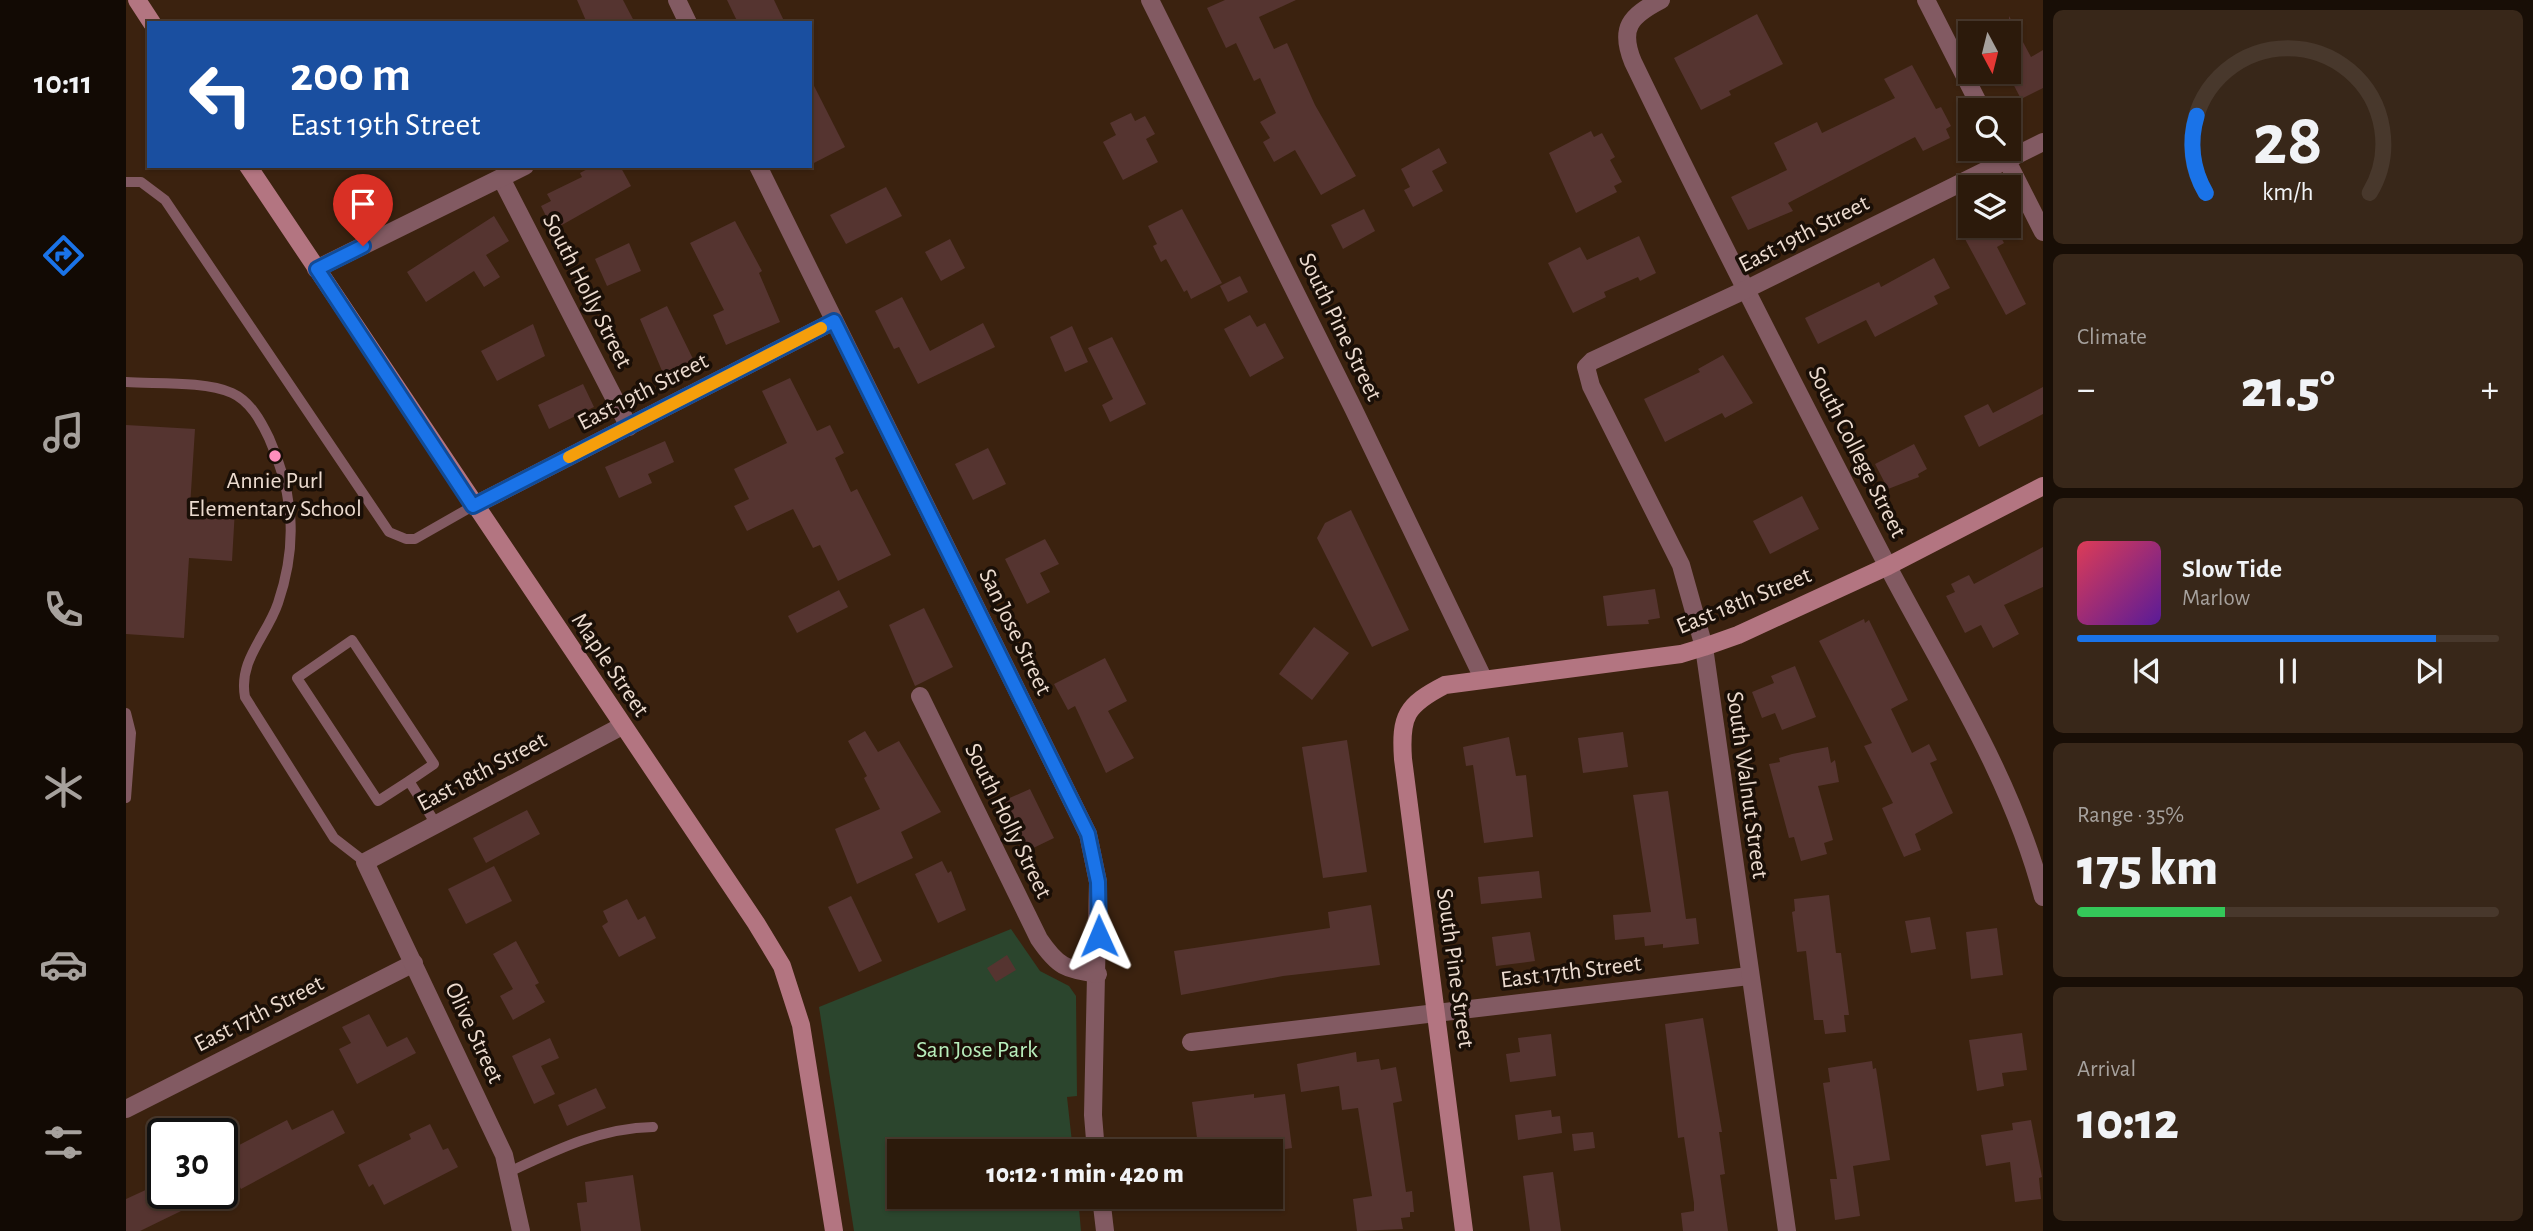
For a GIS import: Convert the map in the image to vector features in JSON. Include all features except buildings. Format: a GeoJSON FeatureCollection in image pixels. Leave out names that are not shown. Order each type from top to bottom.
{"type":"FeatureCollection","features":[{"type":"Feature","properties":{"kind":"street"},"geometry":{"type":"LineString","coordinates":[[137,0],[151,21]]}},
{"type":"Feature","properties":{"kind":"street"},"geometry":{"type":"LineString","coordinates":[[677,0],[687,21]]}},
{"type":"Feature","properties":{"kind":"street","name":"South Pine Street"},"geometry":{"type":"LineString","coordinates":[[1150,0],[1483,678]]}},
{"type":"Feature","properties":{"kind":"street","name":"South College Street"},"geometry":{"type":"LineString","coordinates":[[1661,0],[1636,15],[1627,30],[1625,41],[1633,62],[1888,566],[1957,692],[2037,852],[2043,897]]}},
{"type":"Feature","properties":{"kind":"street"},"geometry":{"type":"LineString","coordinates":[[1926,0],[1976,98]]}},
{"type":"Feature","properties":{"kind":"street","name":"East 19th Street"},"geometry":{"type":"LineString","coordinates":[[2021,149],[2043,142]]}},
{"type":"Feature","properties":{"kind":"street","name":"East 19th Street"},"geometry":{"type":"LineString","coordinates":[[1586,367],[1592,361],[1747,289],[1991,161]]}},
{"type":"Feature","properties":{"kind":"street"},"geometry":{"type":"LineString","coordinates":[[2008,161],[2043,232]]}},
{"type":"Feature","properties":{"kind":"street","name":"Maple Street"},"geometry":{"type":"LineString","coordinates":[[249,168],[473,506],[756,923],[782,966],[802,1025],[834,1231]]}},
{"type":"Feature","properties":{"kind":"street"},"geometry":{"type":"LineString","coordinates":[[317,269],[521,168]]}},
{"type":"Feature","properties":{"kind":"street","name":"San Jose Street"},"geometry":{"type":"LineString","coordinates":[[759,168],[1088,834],[1098,882],[1093,1115],[1095,1139]]}},
{"type":"Feature","properties":{"kind":"street","name":"South Holly Street"},"geometry":{"type":"LineString","coordinates":[[501,178],[629,427]]}},
{"type":"Feature","properties":{"kind":"street","name":"East 19th Street"},"geometry":{"type":"LineString","coordinates":[[473,506],[834,321]]}},
{"type":"Feature","properties":{"kind":"street","name":"South Walnut Street"},"geometry":{"type":"LineString","coordinates":[[1586,367],[1591,386],[1681,565],[1704,647],[1787,1231]]}},
{"type":"Feature","properties":{"kind":"street","name":"East 18th Street"},"geometry":{"type":"LineString","coordinates":[[1406,711],[1422,696],[1445,685],[1681,654],[1738,635],[1888,566],[2043,486]]}},
{"type":"Feature","properties":{"kind":"street","name":"South Holly Street"},"geometry":{"type":"LineString","coordinates":[[920,696],[1039,939],[1053,960],[1066,969],[1098,974]]}},
{"type":"Feature","properties":{"kind":"street","name":"South Pine Street"},"geometry":{"type":"LineString","coordinates":[[1406,711],[1401,738],[1402,760],[1464,1231]]}},
{"type":"Feature","properties":{"kind":"street","name":"East 18th Street"},"geometry":{"type":"LineString","coordinates":[[365,862],[622,726]]}},
{"type":"Feature","properties":{"kind":"street","name":"Olive Street"},"geometry":{"type":"LineString","coordinates":[[365,862],[509,1172],[521,1231]]}},
{"type":"Feature","properties":{"kind":"street","name":"East 17th Street"},"geometry":{"type":"LineString","coordinates":[[126,1109],[414,963]]}},
{"type":"Feature","properties":{"kind":"street","name":"East 17th Street"},"geometry":{"type":"LineString","coordinates":[[1191,1042],[1749,976]]}},
{"type":"Feature","properties":{"kind":"street"},"geometry":{"type":"LineString","coordinates":[[1102,1209],[1105,1231]]}},
{"type":"Feature","properties":{"kind":"lane"},"geometry":{"type":"LineString","coordinates":[[126,182],[141,182],[165,200],[389,532],[406,539],[415,539],[473,506]]}},
{"type":"Feature","properties":{"kind":"lane"},"geometry":{"type":"LineString","coordinates":[[126,382],[214,388],[233,394],[248,404],[262,424],[284,472],[292,515],[287,569],[277,606],[247,662],[242,680],[245,696],[334,838],[365,862]]}},
{"type":"Feature","properties":{"kind":"lane"},"geometry":{"type":"LineString","coordinates":[[352,640],[434,764],[410,781],[378,801],[297,678],[352,640]]}},
{"type":"Feature","properties":{"kind":"lane"},"geometry":{"type":"LineString","coordinates":[[126,713],[131,733],[126,798]]}},
{"type":"Feature","properties":{"kind":"lane"},"geometry":{"type":"LineString","coordinates":[[410,781],[436,824]]}},
{"type":"Feature","properties":{"kind":"lane"},"geometry":{"type":"LineString","coordinates":[[509,1172],[593,1135],[626,1127],[653,1126]]}},
{"type":"Feature","properties":{"kind":"green space","name":"San Jose Park"},"geometry":{"type":"Polygon","coordinates":[[[1011,929],[1040,971],[1069,986],[1076,996],[1077,1096],[1067,1097],[1072,1139],[887,1139],[887,1209],[1079,1209],[1081,1231],[854,1231],[819,1007],[1011,929]]]}},
{"type":"Feature","properties":{"kind":"slow traffic"},"geometry":{"type":"LineString","coordinates":[[569,457],[821,328]]}},
{"type":"Feature","properties":{"kind":"place","name":"Annie Purl Elementary School"},"geometry":{"type":"Point","coordinates":[275,456]}},
{"type":"Feature","properties":{"kind":"route"},"geometry":{"type":"LineString","coordinates":[[363,246],[317,269],[473,506],[834,321],[1088,834],[1098,882],[1099,936]]}}]}
